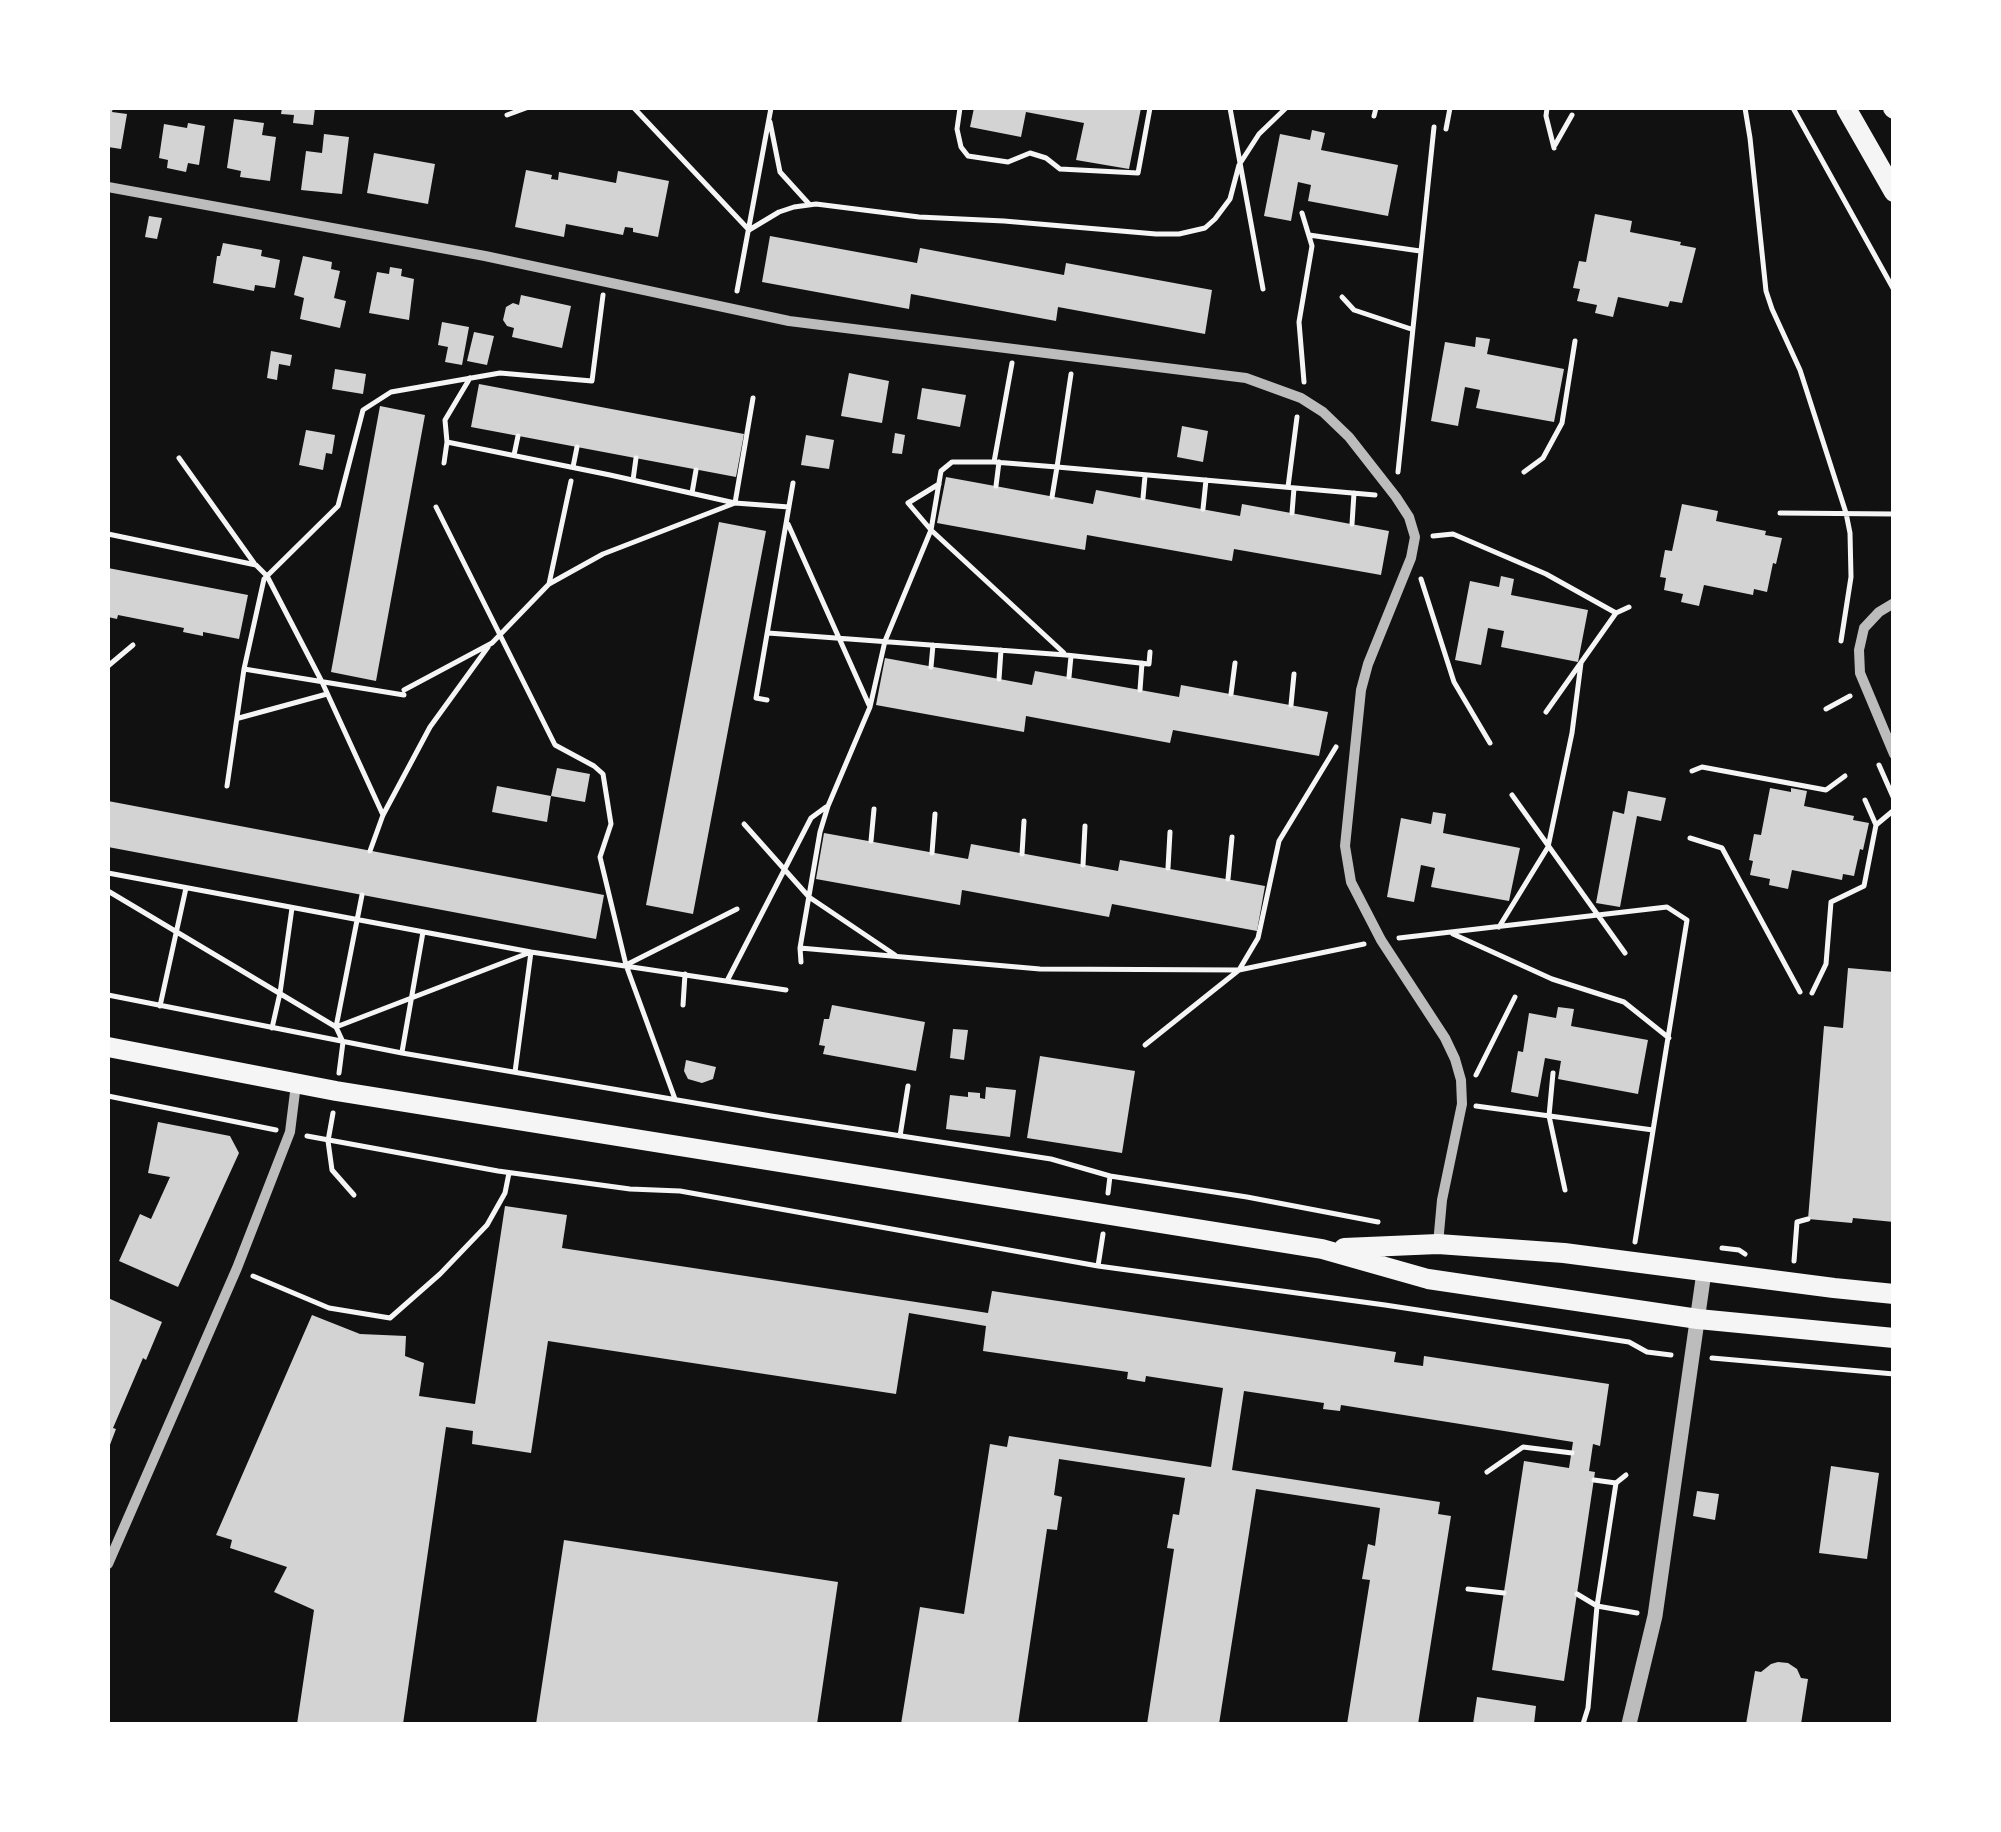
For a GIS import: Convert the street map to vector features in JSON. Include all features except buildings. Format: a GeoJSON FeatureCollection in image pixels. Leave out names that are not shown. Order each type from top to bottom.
{"type":"FeatureCollection","features":[{"type":"Feature","properties":{"kind":"main road"},"geometry":{"type":"LineString","coordinates":[[1846,108],[1894,192]]}},
{"type":"Feature","properties":{"kind":"main road"},"geometry":{"type":"LineString","coordinates":[[108,1047],[296,1084],[1322,1249],[1428,1279],[1698,1319],[1894,1338]]}},
{"type":"Feature","properties":{"kind":"main road"},"geometry":{"type":"LineString","coordinates":[[1322,1249],[1438,1244],[1564,1253],[1894,1294]]}},
{"type":"Feature","properties":{"kind":"street"},"geometry":{"type":"LineString","coordinates":[[108,186],[485,256],[789,321],[1246,378],[1301,398],[1324,412],[1396,497],[1409,517],[1415,537],[1411,558],[1361,690],[1345,846],[1352,882],[1381,940],[1456,1058],[1462,1104],[1442,1200],[1438,1244]]}},
{"type":"Feature","properties":{"kind":"street"},"geometry":{"type":"LineString","coordinates":[[1894,603],[1864,628],[1859,650],[1860,673],[1894,754]]}},
{"type":"Feature","properties":{"kind":"street"},"geometry":{"type":"LineString","coordinates":[[108,1564],[237,1268],[290,1132],[296,1084]]}},
{"type":"Feature","properties":{"kind":"street"},"geometry":{"type":"LineString","coordinates":[[1630,1724],[1654,1616],[1704,1272]]}},
{"type":"Feature","properties":{"kind":"path"},"geometry":{"type":"LineString","coordinates":[[506,115],[526,108]]}},
{"type":"Feature","properties":{"kind":"path"},"geometry":{"type":"LineString","coordinates":[[634,108],[748,230]]}},
{"type":"Feature","properties":{"kind":"path"},"geometry":{"type":"LineString","coordinates":[[733,308],[771,108]]}},
{"type":"Feature","properties":{"kind":"path"},"geometry":{"type":"LineString","coordinates":[[960,108],[957,128],[968,156],[1008,162],[1030,153],[1046,158],[1060,169],[1138,174],[1150,108]]}},
{"type":"Feature","properties":{"kind":"path"},"geometry":{"type":"LineString","coordinates":[[1230,108],[1263,288]]}},
{"type":"Feature","properties":{"kind":"path"},"geometry":{"type":"LineString","coordinates":[[748,230],[779,212],[809,205],[919,217],[1179,234],[1205,228],[1215,220],[1230,199],[1239,165],[1258,134],[1286,108]]}},
{"type":"Feature","properties":{"kind":"path"},"geometry":{"type":"LineString","coordinates":[[1374,116],[1376,108]]}},
{"type":"Feature","properties":{"kind":"path"},"geometry":{"type":"LineString","coordinates":[[1446,129],[1450,108]]}},
{"type":"Feature","properties":{"kind":"path"},"geometry":{"type":"LineString","coordinates":[[1548,108],[1546,116],[1554,148],[1572,115]]}},
{"type":"Feature","properties":{"kind":"path"},"geometry":{"type":"LineString","coordinates":[[1745,108],[1766,291],[1800,370],[1850,533],[1851,578],[1840,651]]}},
{"type":"Feature","properties":{"kind":"path"},"geometry":{"type":"LineString","coordinates":[[1794,108],[1894,290]]}},
{"type":"Feature","properties":{"kind":"path"},"geometry":{"type":"LineString","coordinates":[[769,119],[780,172],[809,205]]}},
{"type":"Feature","properties":{"kind":"path"},"geometry":{"type":"LineString","coordinates":[[800,962],[820,832],[870,707],[885,640],[931,530],[941,471],[952,462],[997,462],[1396,497],[1434,126]]}},
{"type":"Feature","properties":{"kind":"path"},"geometry":{"type":"LineString","coordinates":[[1302,213],[1312,246],[1309,267]]}},
{"type":"Feature","properties":{"kind":"path"},"geometry":{"type":"LineString","coordinates":[[1309,235],[1420,251]]}},
{"type":"Feature","properties":{"kind":"path"},"geometry":{"type":"LineString","coordinates":[[227,786],[244,669],[264,580],[338,506],[363,410],[391,392],[500,373],[592,382],[605,281]]}},
{"type":"Feature","properties":{"kind":"path"},"geometry":{"type":"LineString","coordinates":[[1342,297],[1354,310],[1412,329]]}},
{"type":"Feature","properties":{"kind":"path"},"geometry":{"type":"LineString","coordinates":[[1524,472],[1543,458],[1562,423],[1575,341]]}},
{"type":"Feature","properties":{"kind":"path"},"geometry":{"type":"LineString","coordinates":[[996,486],[1015,350]]}},
{"type":"Feature","properties":{"kind":"path"},"geometry":{"type":"LineString","coordinates":[[1052,496],[1073,358]]}},
{"type":"Feature","properties":{"kind":"path"},"geometry":{"type":"LineString","coordinates":[[444,463],[445,420],[470,378]]}},
{"type":"Feature","properties":{"kind":"path"},"geometry":{"type":"LineString","coordinates":[[735,503],[753,398]]}},
{"type":"Feature","properties":{"kind":"path"},"geometry":{"type":"LineString","coordinates":[[514,456],[518,436]]}},
{"type":"Feature","properties":{"kind":"path"},"geometry":{"type":"LineString","coordinates":[[447,442],[735,503],[789,507]]}},
{"type":"Feature","properties":{"kind":"path"},"geometry":{"type":"LineString","coordinates":[[573,467],[577,447]]}},
{"type":"Feature","properties":{"kind":"path"},"geometry":{"type":"LineString","coordinates":[[179,458],[267,576],[328,694],[383,815]]}},
{"type":"Feature","properties":{"kind":"path"},"geometry":{"type":"LineString","coordinates":[[633,480],[636,458]]}},
{"type":"Feature","properties":{"kind":"path"},"geometry":{"type":"LineString","coordinates":[[692,493],[696,470]]}},
{"type":"Feature","properties":{"kind":"path"},"geometry":{"type":"LineString","coordinates":[[1143,498],[1146,475]]}},
{"type":"Feature","properties":{"kind":"path"},"geometry":{"type":"LineString","coordinates":[[1203,509],[1206,480]]}},
{"type":"Feature","properties":{"kind":"path"},"geometry":{"type":"LineString","coordinates":[[550,584],[571,482]]}},
{"type":"Feature","properties":{"kind":"path"},"geometry":{"type":"LineString","coordinates":[[767,700],[756,698],[793,483]]}},
{"type":"Feature","properties":{"kind":"path"},"geometry":{"type":"LineString","coordinates":[[939,484],[908,503],[931,530],[1069,655],[1069,677]]}},
{"type":"Feature","properties":{"kind":"path"},"geometry":{"type":"LineString","coordinates":[[1292,513],[1294,488]]}},
{"type":"Feature","properties":{"kind":"path"},"geometry":{"type":"LineString","coordinates":[[1352,524],[1354,494]]}},
{"type":"Feature","properties":{"kind":"path"},"geometry":{"type":"LineString","coordinates":[[244,669],[404,692],[492,642],[550,584],[603,554],[735,503]]}},
{"type":"Feature","properties":{"kind":"path"},"geometry":{"type":"LineString","coordinates":[[436,508],[555,744],[602,774],[611,824],[600,857],[626,965],[675,1099]]}},
{"type":"Feature","properties":{"kind":"path"},"geometry":{"type":"LineString","coordinates":[[1780,513],[1894,514]]}},
{"type":"Feature","properties":{"kind":"path"},"geometry":{"type":"LineString","coordinates":[[786,521],[870,707]]}},
{"type":"Feature","properties":{"kind":"path"},"geometry":{"type":"LineString","coordinates":[[108,534],[256,565]]}},
{"type":"Feature","properties":{"kind":"path"},"geometry":{"type":"LineString","coordinates":[[1415,537],[1454,534],[1546,574],[1616,613]]}},
{"type":"Feature","properties":{"kind":"path"},"geometry":{"type":"LineString","coordinates":[[1411,558],[1425,586],[1454,682],[1490,742]]}},
{"type":"Feature","properties":{"kind":"path"},"geometry":{"type":"LineString","coordinates":[[1546,712],[1616,613],[1629,607]]}},
{"type":"Feature","properties":{"kind":"path"},"geometry":{"type":"LineString","coordinates":[[768,633],[1150,664],[1150,652]]}},
{"type":"Feature","properties":{"kind":"path"},"geometry":{"type":"LineString","coordinates":[[370,851],[383,815],[430,728],[492,642]]}},
{"type":"Feature","properties":{"kind":"path"},"geometry":{"type":"LineString","coordinates":[[931,667],[933,644]]}},
{"type":"Feature","properties":{"kind":"path"},"geometry":{"type":"LineString","coordinates":[[108,666],[133,646]]}},
{"type":"Feature","properties":{"kind":"path"},"geometry":{"type":"LineString","coordinates":[[998,679],[1001,650]]}},
{"type":"Feature","properties":{"kind":"path"},"geometry":{"type":"LineString","coordinates":[[1140,690],[1142,663]]}},
{"type":"Feature","properties":{"kind":"path"},"geometry":{"type":"LineString","coordinates":[[1230,694],[1234,663]]}},
{"type":"Feature","properties":{"kind":"path"},"geometry":{"type":"LineString","coordinates":[[1500,927],[1548,848],[1572,733],[1581,663]]}},
{"type":"Feature","properties":{"kind":"path"},"geometry":{"type":"LineString","coordinates":[[1291,705],[1294,674]]}},
{"type":"Feature","properties":{"kind":"path"},"geometry":{"type":"LineString","coordinates":[[237,718],[328,694]]}},
{"type":"Feature","properties":{"kind":"path"},"geometry":{"type":"LineString","coordinates":[[1826,710],[1850,696],[1854,706]]}},
{"type":"Feature","properties":{"kind":"path"},"geometry":{"type":"LineString","coordinates":[[1144,1045],[1239,970],[1258,938],[1279,841],[1339,743]]}},
{"type":"Feature","properties":{"kind":"path"},"geometry":{"type":"LineString","coordinates":[[1874,753],[1894,799]]}},
{"type":"Feature","properties":{"kind":"path"},"geometry":{"type":"LineString","coordinates":[[1692,771],[1702,768],[1826,790],[1845,776]]}},
{"type":"Feature","properties":{"kind":"path"},"geometry":{"type":"LineString","coordinates":[[1512,796],[1625,953]]}},
{"type":"Feature","properties":{"kind":"path"},"geometry":{"type":"LineString","coordinates":[[1812,994],[1826,964],[1831,902],[1864,886],[1876,824],[1865,800]]}},
{"type":"Feature","properties":{"kind":"path"},"geometry":{"type":"LineString","coordinates":[[727,981],[811,818],[828,806]]}},
{"type":"Feature","properties":{"kind":"path"},"geometry":{"type":"LineString","coordinates":[[871,842],[874,809]]}},
{"type":"Feature","properties":{"kind":"path"},"geometry":{"type":"LineString","coordinates":[[1876,824],[1894,810]]}},
{"type":"Feature","properties":{"kind":"path"},"geometry":{"type":"LineString","coordinates":[[932,853],[935,814]]}},
{"type":"Feature","properties":{"kind":"path"},"geometry":{"type":"LineString","coordinates":[[1022,854],[1024,821]]}},
{"type":"Feature","properties":{"kind":"path"},"geometry":{"type":"LineString","coordinates":[[744,824],[809,897],[897,957]]}},
{"type":"Feature","properties":{"kind":"path"},"geometry":{"type":"LineString","coordinates":[[1083,865],[1085,826]]}},
{"type":"Feature","properties":{"kind":"path"},"geometry":{"type":"LineString","coordinates":[[1168,868],[1170,832]]}},
{"type":"Feature","properties":{"kind":"path"},"geometry":{"type":"LineString","coordinates":[[1228,880],[1232,837]]}},
{"type":"Feature","properties":{"kind":"path"},"geometry":{"type":"LineString","coordinates":[[1690,838],[1722,848],[1800,992]]}},
{"type":"Feature","properties":{"kind":"path"},"geometry":{"type":"LineString","coordinates":[[108,873],[531,952],[786,990]]}},
{"type":"Feature","properties":{"kind":"path"},"geometry":{"type":"LineString","coordinates":[[160,1006],[186,888]]}},
{"type":"Feature","properties":{"kind":"path"},"geometry":{"type":"LineString","coordinates":[[108,891],[336,1027],[343,1042]]}},
{"type":"Feature","properties":{"kind":"path"},"geometry":{"type":"LineString","coordinates":[[336,1027],[362,895]]}},
{"type":"Feature","properties":{"kind":"path"},"geometry":{"type":"LineString","coordinates":[[272,1029],[292,908]]}},
{"type":"Feature","properties":{"kind":"path"},"geometry":{"type":"LineString","coordinates":[[800,948],[1040,970],[1239,970],[1381,940],[1668,908],[1687,920],[1634,1244]]}},
{"type":"Feature","properties":{"kind":"path"},"geometry":{"type":"LineString","coordinates":[[626,965],[737,909]]}},
{"type":"Feature","properties":{"kind":"path"},"geometry":{"type":"LineString","coordinates":[[402,1053],[423,932]]}},
{"type":"Feature","properties":{"kind":"path"},"geometry":{"type":"LineString","coordinates":[[1449,932],[1552,978],[1624,1002],[1669,1038]]}},
{"type":"Feature","properties":{"kind":"path"},"geometry":{"type":"LineString","coordinates":[[336,1027],[531,952]]}},
{"type":"Feature","properties":{"kind":"path"},"geometry":{"type":"LineString","coordinates":[[516,1072],[531,952]]}},
{"type":"Feature","properties":{"kind":"path"},"geometry":{"type":"LineString","coordinates":[[683,1004],[685,974]]}},
{"type":"Feature","properties":{"kind":"path"},"geometry":{"type":"LineString","coordinates":[[1678,981],[1690,982]]}},
{"type":"Feature","properties":{"kind":"path"},"geometry":{"type":"LineString","coordinates":[[108,995],[402,1053],[1051,1159],[1110,1176]]}},
{"type":"Feature","properties":{"kind":"path"},"geometry":{"type":"LineString","coordinates":[[1515,997],[1462,1104],[1653,1130]]}},
{"type":"Feature","properties":{"kind":"path"},"geometry":{"type":"LineString","coordinates":[[1553,1073],[1549,1116],[1565,1190]]}},
{"type":"Feature","properties":{"kind":"path"},"geometry":{"type":"LineString","coordinates":[[900,1136],[908,1086]]}},
{"type":"Feature","properties":{"kind":"path"},"geometry":{"type":"LineString","coordinates":[[108,1096],[510,1173],[680,1191],[1098,1266],[1629,1342],[1647,1352],[1894,1374]]}},
{"type":"Feature","properties":{"kind":"path"},"geometry":{"type":"LineString","coordinates":[[328,1141],[332,1170],[354,1195]]}},
{"type":"Feature","properties":{"kind":"path"},"geometry":{"type":"LineString","coordinates":[[237,1268],[329,1308],[390,1318],[440,1274],[487,1224],[505,1193],[510,1173]]}},
{"type":"Feature","properties":{"kind":"path"},"geometry":{"type":"LineString","coordinates":[[1150,1182],[1388,1222]]}},
{"type":"Feature","properties":{"kind":"path"},"geometry":{"type":"LineString","coordinates":[[1794,1261],[1797,1222],[1808,1220]]}},
{"type":"Feature","properties":{"kind":"path"},"geometry":{"type":"LineString","coordinates":[[1487,1472],[1523,1447],[1572,1453]]}},
{"type":"Feature","properties":{"kind":"path"},"geometry":{"type":"LineString","coordinates":[[1583,1724],[1616,1483],[1626,1475]]}},
{"type":"Feature","properties":{"kind":"path"},"geometry":{"type":"LineString","coordinates":[[1594,1480],[1616,1483]]}},
{"type":"Feature","properties":{"kind":"path"},"geometry":{"type":"LineString","coordinates":[[1468,1589],[1504,1593]]}},
{"type":"Feature","properties":{"kind":"path"},"geometry":{"type":"LineString","coordinates":[[1577,1594],[1597,1606],[1654,1616]]}}]}
